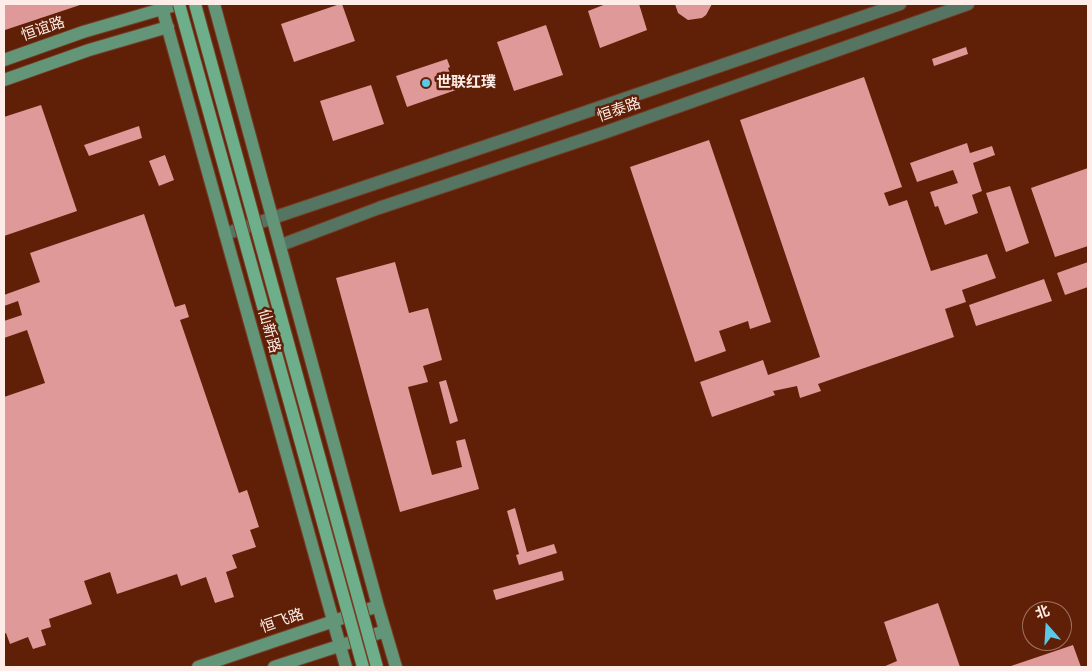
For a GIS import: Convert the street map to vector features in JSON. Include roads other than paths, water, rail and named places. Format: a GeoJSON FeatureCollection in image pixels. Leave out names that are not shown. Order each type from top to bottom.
{"type":"FeatureCollection","features":[{"type":"Feature","properties":{"kind":"main road","name":"仙新路"},"geometry":{"type":"LineString","coordinates":[[179,4],[363,667]]}},
{"type":"Feature","properties":{"kind":"main road","name":"恒谊路"},"geometry":{"type":"LineString","coordinates":[[4,60],[162,6],[179,4]]}},
{"type":"Feature","properties":{"kind":"main road","name":"仙新路"},"geometry":{"type":"LineString","coordinates":[[195,4],[377,667]]}},
{"type":"Feature","properties":{"kind":"main road"},"geometry":{"type":"LineString","coordinates":[[214,4],[396,667]]}},
{"type":"Feature","properties":{"kind":"main road","name":"仙新路"},"geometry":{"type":"LineString","coordinates":[[162,6],[346,667]]}},
{"type":"Feature","properties":{"kind":"main road"},"geometry":{"type":"LineString","coordinates":[[4,80],[89,50],[168,27]]}},
{"type":"Feature","properties":{"kind":"main road","name":"恒飞路"},"geometry":{"type":"LineString","coordinates":[[198,667],[378,606]]}},
{"type":"Feature","properties":{"kind":"main road"},"geometry":{"type":"LineString","coordinates":[[274,667],[385,631]]}},
{"type":"Feature","properties":{"kind":"street","name":"恒泰路"},"geometry":{"type":"LineString","coordinates":[[225,234],[510,139],[900,4]]}},
{"type":"Feature","properties":{"kind":"street","name":"恒泰路"},"geometry":{"type":"LineString","coordinates":[[280,245],[968,4]]}},
{"type":"Feature","properties":{"kind":"place","name":"世联红璞"},"geometry":{"type":"Point","coordinates":[426,83]}}]}
